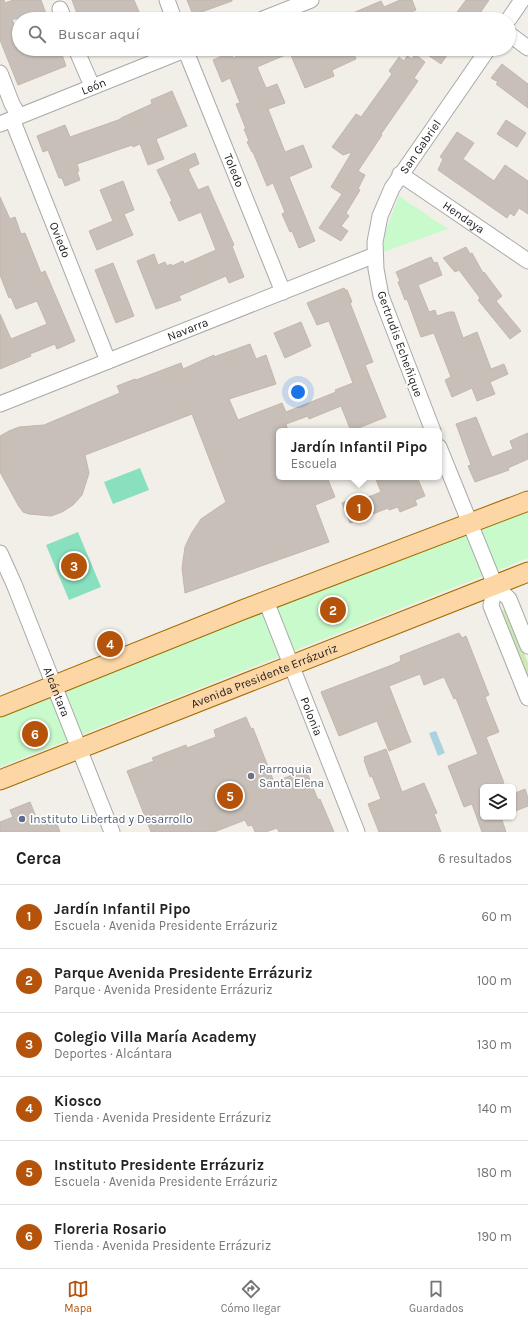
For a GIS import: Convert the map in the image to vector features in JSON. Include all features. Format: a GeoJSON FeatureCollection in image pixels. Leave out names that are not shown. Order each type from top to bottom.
{"type":"FeatureCollection","features":[{"type":"Feature","properties":{"kind":"main road"},"geometry":{"type":"LineString","coordinates":[[0,707],[266,601],[528,501]]}},
{"type":"Feature","properties":{"kind":"main road","name":"Avenida Presidente Errázuriz"},"geometry":{"type":"LineString","coordinates":[[0,780],[528,572]]}},
{"type":"Feature","properties":{"kind":"street"},"geometry":{"type":"LineString","coordinates":[[166,0],[171,12]]}},
{"type":"Feature","properties":{"kind":"street"},"geometry":{"type":"LineString","coordinates":[[281,12],[311,0]]}},
{"type":"Feature","properties":{"kind":"street"},"geometry":{"type":"LineString","coordinates":[[514,12],[522,0]]}},
{"type":"Feature","properties":{"kind":"street"},"geometry":{"type":"LineString","coordinates":[[516,39],[528,48]]}},
{"type":"Feature","properties":{"kind":"street"},"geometry":{"type":"LineString","coordinates":[[79,56],[92,86]]}},
{"type":"Feature","properties":{"kind":"street","name":"León"},"geometry":{"type":"LineString","coordinates":[[10,120],[168,56]]}},
{"type":"Feature","properties":{"kind":"street","name":"Toledo"},"geometry":{"type":"LineString","coordinates":[[189,56],[283,292]]}},
{"type":"Feature","properties":{"kind":"street","name":"San Gabriel"},"geometry":{"type":"LineString","coordinates":[[375,255],[375,242],[380,216],[385,201],[400,174],[483,56]]}},
{"type":"Feature","properties":{"kind":"street","name":"Oviedo"},"geometry":{"type":"LineString","coordinates":[[0,73],[12,104],[10,120],[108,361]]}},
{"type":"Feature","properties":{"kind":"street","name":"Hendaya"},"geometry":{"type":"LineString","coordinates":[[400,174],[528,261]]}},
{"type":"Feature","properties":{"kind":"street","name":"Navarra"},"geometry":{"type":"LineString","coordinates":[[0,404],[375,255]]}},
{"type":"Feature","properties":{"kind":"street","name":"Gertrudis Echeñique"},"geometry":{"type":"LineString","coordinates":[[375,255],[381,296],[432,428]]}},
{"type":"Feature","properties":{"kind":"street"},"geometry":{"type":"LineString","coordinates":[[442,455],[494,585],[509,599],[528,646]]}},
{"type":"Feature","properties":{"kind":"street","name":"Alcántara"},"geometry":{"type":"LineString","coordinates":[[0,553],[14,584],[112,832]]}},
{"type":"Feature","properties":{"kind":"street"},"geometry":{"type":"LineString","coordinates":[[494,585],[491,606],[528,698]]}},
{"type":"Feature","properties":{"kind":"street","name":"Polonia"},"geometry":{"type":"LineString","coordinates":[[266,601],[357,832]]}},
{"type":"Feature","properties":{"kind":"green space"},"geometry":{"type":"Polygon","coordinates":[[[399,196],[448,229],[383,252],[385,232],[399,196]]]}},
{"type":"Feature","properties":{"kind":"green space"},"geometry":{"type":"Polygon","coordinates":[[[140,468],[149,490],[113,504],[104,482],[140,468]]]}},
{"type":"Feature","properties":{"kind":"green space"},"geometry":{"type":"Polygon","coordinates":[[[528,508],[528,558],[0,767],[0,716],[528,508]]]}},
{"type":"Feature","properties":{"kind":"green space"},"geometry":{"type":"Polygon","coordinates":[[[78,532],[101,587],[69,600],[46,545],[78,532]]]}},
{"type":"Feature","properties":{"kind":"green space"},"geometry":{"type":"Polygon","coordinates":[[[507,609],[528,663],[528,681],[501,611],[507,609]]]}},
{"type":"Feature","properties":{"kind":"water"},"geometry":{"type":"Polygon","coordinates":[[[436,731],[445,753],[438,756],[429,733],[436,731]]]}},
{"type":"Feature","properties":{"kind":"building"},"geometry":{"type":"Polygon","coordinates":[[[0,0],[4,0],[5,3],[13,0],[41,0],[45,12],[12,12],[12,56],[62,56],[66,66],[18,85],[0,40],[0,0]]]}},
{"type":"Feature","properties":{"kind":"building"},"geometry":{"type":"Polygon","coordinates":[[[72,0],[134,0],[139,12],[76,12],[72,0]]]}},
{"type":"Feature","properties":{"kind":"building"},"geometry":{"type":"Polygon","coordinates":[[[187,0],[232,0],[201,12],[192,12],[187,0]]]}},
{"type":"Feature","properties":{"kind":"building"},"geometry":{"type":"Polygon","coordinates":[[[400,0],[412,0],[416,10],[411,12],[355,12],[381,1],[384,7],[400,0]]]}},
{"type":"Feature","properties":{"kind":"building"},"geometry":{"type":"Polygon","coordinates":[[[466,0],[489,0],[481,12],[457,12],[466,0]]]}},
{"type":"Feature","properties":{"kind":"building"},"geometry":{"type":"Polygon","coordinates":[[[222,56],[232,56],[233,58],[238,56],[283,56],[257,67],[266,88],[277,84],[285,103],[268,109],[285,152],[303,145],[312,167],[289,177],[315,241],[299,248],[292,231],[290,232],[282,214],[285,212],[273,183],[267,186],[253,152],[247,142],[249,141],[244,129],[246,129],[236,104],[240,103],[230,78],[222,82],[213,60],[222,56]]]}},
{"type":"Feature","properties":{"kind":"building"},"geometry":{"type":"Polygon","coordinates":[[[291,56],[355,56],[356,59],[332,70],[334,76],[305,88],[291,56]]]}},
{"type":"Feature","properties":{"kind":"building"},"geometry":{"type":"Polygon","coordinates":[[[407,56],[412,59],[414,56],[418,56],[425,62],[414,78],[418,81],[381,134],[382,135],[358,171],[365,175],[358,189],[360,190],[346,213],[349,216],[341,226],[348,231],[341,241],[319,228],[342,194],[331,187],[352,152],[343,155],[332,147],[356,114],[361,117],[392,74],[389,71],[399,57],[404,61],[407,56]]]}},
{"type":"Feature","properties":{"kind":"building"},"geometry":{"type":"Polygon","coordinates":[[[429,56],[446,56],[441,64],[429,56]]]}},
{"type":"Feature","properties":{"kind":"building"},"geometry":{"type":"Polygon","coordinates":[[[502,64],[528,84],[528,108],[496,84],[498,82],[491,78],[502,64]]]}},
{"type":"Feature","properties":{"kind":"building"},"geometry":{"type":"Polygon","coordinates":[[[172,91],[187,126],[156,139],[164,159],[148,165],[140,144],[133,147],[132,145],[77,164],[79,171],[77,172],[80,180],[65,186],[62,178],[59,178],[48,150],[43,152],[37,136],[65,125],[70,137],[121,119],[152,104],[151,100],[172,91]]]}},
{"type":"Feature","properties":{"kind":"building"},"geometry":{"type":"Polygon","coordinates":[[[506,120],[526,133],[517,147],[497,134],[506,120]]]}},
{"type":"Feature","properties":{"kind":"building"},"geometry":{"type":"Polygon","coordinates":[[[457,132],[474,143],[463,159],[494,181],[505,165],[528,181],[528,214],[519,208],[514,216],[510,213],[507,218],[438,170],[443,159],[440,157],[457,132]]]}},
{"type":"Feature","properties":{"kind":"building"},"geometry":{"type":"Polygon","coordinates":[[[195,153],[199,164],[188,169],[198,190],[208,186],[234,245],[232,246],[244,277],[229,283],[226,276],[179,296],[181,300],[156,309],[137,261],[154,254],[158,265],[165,262],[167,266],[171,264],[172,266],[183,261],[184,264],[216,250],[201,212],[179,221],[170,202],[172,201],[157,170],[195,153]]]}},
{"type":"Feature","properties":{"kind":"building"},"geometry":{"type":"Polygon","coordinates":[[[123,181],[134,210],[124,214],[133,235],[97,250],[89,231],[113,221],[100,190],[123,181]]]}},
{"type":"Feature","properties":{"kind":"building"},"geometry":{"type":"Polygon","coordinates":[[[0,197],[10,219],[15,217],[21,234],[25,233],[41,273],[45,271],[75,341],[57,349],[55,344],[30,354],[31,356],[0,369],[0,314],[11,339],[47,324],[37,301],[16,309],[11,297],[9,298],[0,275],[0,197]]]}},
{"type":"Feature","properties":{"kind":"building"},"geometry":{"type":"Polygon","coordinates":[[[466,247],[470,254],[472,253],[483,273],[484,272],[502,296],[496,301],[521,331],[510,339],[478,300],[480,298],[459,270],[455,272],[443,258],[466,247]]]}},
{"type":"Feature","properties":{"kind":"building"},"geometry":{"type":"Polygon","coordinates":[[[431,257],[434,263],[437,262],[442,275],[418,285],[429,312],[435,310],[437,316],[454,312],[463,338],[477,332],[491,369],[504,364],[508,374],[490,382],[495,394],[477,401],[472,388],[452,397],[445,380],[451,377],[434,333],[421,337],[407,299],[405,300],[398,282],[400,281],[396,272],[431,257]]]}},
{"type":"Feature","properties":{"kind":"building"},"geometry":{"type":"Polygon","coordinates":[[[113,263],[134,316],[116,323],[95,270],[113,263]]]}},
{"type":"Feature","properties":{"kind":"building"},"geometry":{"type":"Polygon","coordinates":[[[344,288],[347,290],[352,302],[350,303],[373,362],[365,365],[386,417],[358,428],[350,428],[341,406],[309,419],[308,416],[286,424],[287,428],[276,428],[276,480],[328,480],[335,497],[315,505],[329,542],[185,593],[182,568],[185,547],[191,534],[201,519],[226,502],[192,414],[85,455],[89,473],[82,495],[73,505],[62,512],[51,516],[23,512],[0,472],[0,436],[19,427],[44,425],[120,393],[117,386],[181,363],[183,369],[214,355],[214,357],[250,344],[256,359],[266,355],[276,384],[229,399],[238,420],[282,403],[286,412],[336,392],[335,390],[353,383],[329,321],[317,325],[307,303],[344,288]]]}},
{"type":"Feature","properties":{"kind":"building"},"geometry":{"type":"Polygon","coordinates":[[[301,322],[311,346],[285,358],[274,333],[301,322]]]}},
{"type":"Feature","properties":{"kind":"building"},"geometry":{"type":"Polygon","coordinates":[[[476,417],[492,457],[513,449],[510,441],[528,433],[528,459],[508,468],[509,470],[475,482],[468,466],[471,465],[456,424],[476,417]]]}},
{"type":"Feature","properties":{"kind":"building"},"geometry":{"type":"Polygon","coordinates":[[[376,480],[418,480],[425,496],[415,500],[417,505],[400,512],[398,507],[389,510],[388,508],[350,523],[342,503],[354,498],[356,502],[381,492],[376,480]]]}},
{"type":"Feature","properties":{"kind":"building"},"geometry":{"type":"Polygon","coordinates":[[[459,633],[462,638],[466,636],[489,695],[485,697],[499,732],[486,737],[504,783],[480,784],[480,820],[502,820],[506,832],[482,832],[472,804],[464,807],[448,766],[478,754],[456,698],[454,699],[444,677],[424,685],[420,674],[389,686],[411,742],[389,751],[377,721],[339,736],[321,692],[401,661],[400,656],[459,633]]]}},
{"type":"Feature","properties":{"kind":"building"},"geometry":{"type":"Polygon","coordinates":[[[246,717],[251,729],[253,728],[274,782],[306,770],[318,800],[320,799],[334,832],[279,832],[277,828],[266,832],[255,832],[252,825],[248,826],[245,820],[214,832],[151,832],[127,771],[154,761],[152,758],[186,745],[187,748],[216,737],[214,730],[246,717]]]}},
{"type":"Feature","properties":{"kind":"building"},"geometry":{"type":"Polygon","coordinates":[[[386,749],[402,792],[424,783],[437,813],[434,814],[441,832],[379,832],[368,804],[381,799],[372,776],[370,777],[364,757],[386,749]]]}},
{"type":"Feature","properties":{"kind":"building"},"geometry":{"type":"Polygon","coordinates":[[[525,789],[528,798],[528,806],[516,811],[516,793],[525,789]]]}},
{"type":"Feature","properties":{"kind":"building","name":"Instituto Libertad y Desarrollo"},"geometry":{"type":"Polygon","coordinates":[[[30,802],[38,822],[54,816],[60,832],[0,832],[0,822],[13,817],[10,810],[30,802]]]}},
{"type":"Feature","properties":{"kind":"place","name":"Jardín Infantil Pipo"},"geometry":{"type":"Point","coordinates":[359,508]}},
{"type":"Feature","properties":{"kind":"place","name":"Colegio Villa María Academy"},"geometry":{"type":"Point","coordinates":[74,566]}},
{"type":"Feature","properties":{"kind":"place","name":"Parque Avenida Presidente Errázuriz"},"geometry":{"type":"Point","coordinates":[333,610]}},
{"type":"Feature","properties":{"kind":"place","name":"Kiosco"},"geometry":{"type":"Point","coordinates":[110,644]}},
{"type":"Feature","properties":{"kind":"place","name":"Floreria Rosario"},"geometry":{"type":"Point","coordinates":[35,734]}},
{"type":"Feature","properties":{"kind":"place","name":"Parroquia Santa Elena"},"geometry":{"type":"Point","coordinates":[251,776]}},
{"type":"Feature","properties":{"kind":"place","name":"Instituto Presidente Errázuriz"},"geometry":{"type":"Point","coordinates":[230,796]}},
{"type":"Feature","properties":{"kind":"place","name":"Instituto Libertad y Desarrollo"},"geometry":{"type":"Point","coordinates":[22,819]}}]}
